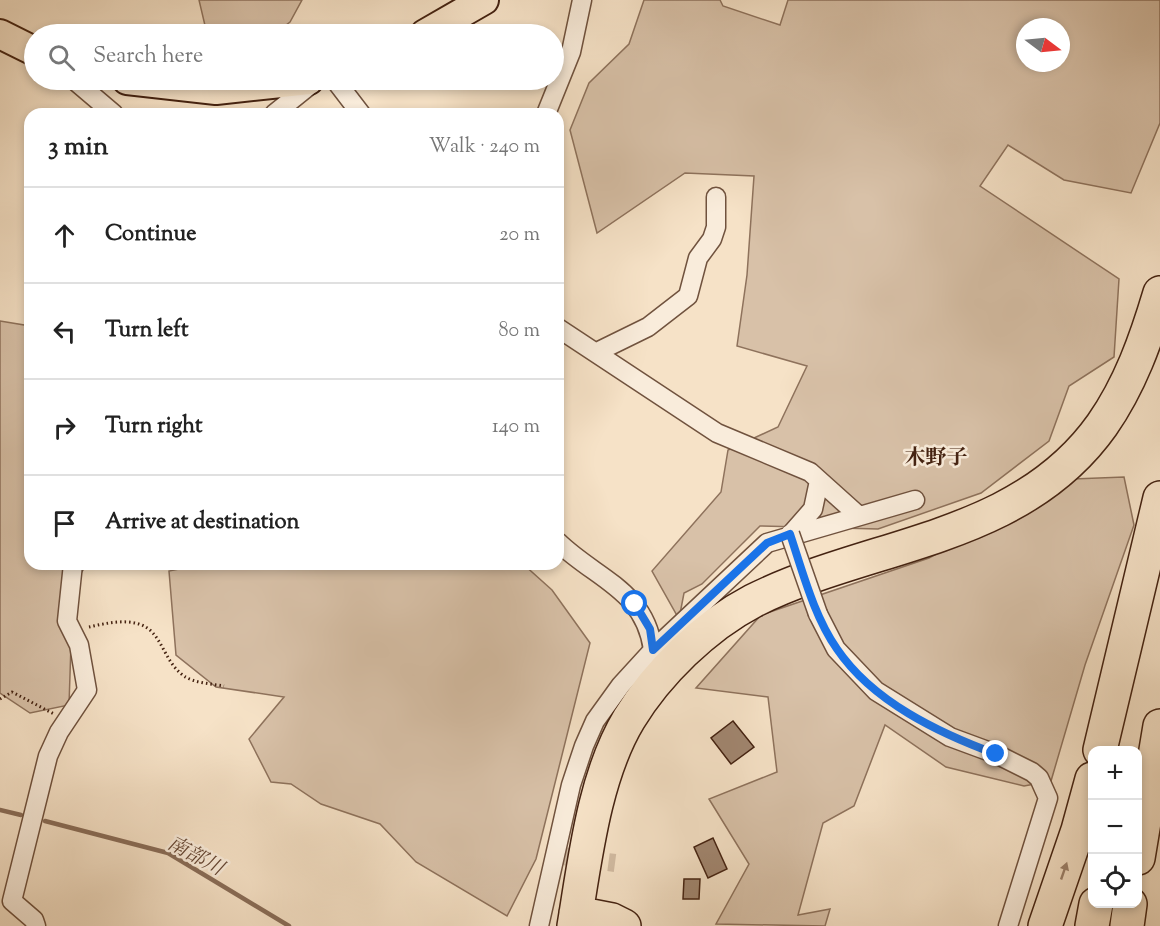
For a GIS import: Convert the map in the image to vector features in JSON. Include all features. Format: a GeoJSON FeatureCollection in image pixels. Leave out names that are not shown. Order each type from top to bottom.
{"type":"FeatureCollection","features":[{"type":"Feature","properties":{"kind":"highway"},"geometry":{"type":"LineString","coordinates":[[624,926],[612,920],[575,919],[601,789],[614,750],[629,719],[651,689],[700,638],[752,602],[789,585],[948,533],[994,514],[1029,494],[1068,463],[1101,427],[1126,387],[1147,337],[1160,293]]}},
{"type":"Feature","properties":{"kind":"highway"},"geometry":{"type":"LineString","coordinates":[[1101,746],[1160,498]]}},
{"type":"Feature","properties":{"kind":"highway"},"geometry":{"type":"LineString","coordinates":[[1123,746],[1160,543]]}},
{"type":"Feature","properties":{"kind":"highway"},"geometry":{"type":"LineString","coordinates":[[1138,854],[1160,726]]}},
{"type":"Feature","properties":{"kind":"highway"},"geometry":{"type":"LineString","coordinates":[[1045,926],[1088,794]]}},
{"type":"Feature","properties":{"kind":"highway"},"geometry":{"type":"LineString","coordinates":[[1092,926],[1095,908]]}},
{"type":"Feature","properties":{"kind":"highway"},"geometry":{"type":"LineString","coordinates":[[1127,926],[1129,908]]}},
{"type":"Feature","properties":{"kind":"main road"},"geometry":{"type":"LineString","coordinates":[[442,24],[484,0]]}},
{"type":"Feature","properties":{"kind":"main road"},"geometry":{"type":"LineString","coordinates":[[0,34],[24,46]]}},
{"type":"Feature","properties":{"kind":"street"},"geometry":{"type":"LineString","coordinates":[[564,71],[572,52],[582,0]]}},
{"type":"Feature","properties":{"kind":"street"},"geometry":{"type":"LineString","coordinates":[[86,90],[107,108]]}},
{"type":"Feature","properties":{"kind":"street"},"geometry":{"type":"LineString","coordinates":[[281,108],[304,90]]}},
{"type":"Feature","properties":{"kind":"street"},"geometry":{"type":"LineString","coordinates":[[343,90],[356,108]]}},
{"type":"Feature","properties":{"kind":"street"},"geometry":{"type":"LineString","coordinates":[[549,108],[556,90]]}},
{"type":"Feature","properties":{"kind":"street"},"geometry":{"type":"LineString","coordinates":[[597,352],[648,327],[688,296],[698,258],[712,239],[716,226],[716,197]]}},
{"type":"Feature","properties":{"kind":"street"},"geometry":{"type":"LineString","coordinates":[[564,332],[717,433],[762,453],[800,465],[859,516]]}},
{"type":"Feature","properties":{"kind":"street"},"geometry":{"type":"LineString","coordinates":[[790,534],[813,509],[819,481]]}},
{"type":"Feature","properties":{"kind":"street"},"geometry":{"type":"LineString","coordinates":[[539,926],[571,785],[584,746],[607,702],[653,650],[767,543],[790,534],[915,500]]}},
{"type":"Feature","properties":{"kind":"street"},"geometry":{"type":"LineString","coordinates":[[790,534],[818,614],[836,649],[876,691],[950,737],[996,754],[1039,778],[1048,798],[1008,926]]}},
{"type":"Feature","properties":{"kind":"street"},"geometry":{"type":"LineString","coordinates":[[564,547],[635,604],[650,629],[653,650]]}},
{"type":"Feature","properties":{"kind":"street"},"geometry":{"type":"LineString","coordinates":[[36,926],[34,920],[12,901],[48,756],[66,720],[87,690],[79,645],[67,621],[73,570]]}},
{"type":"Feature","properties":{"kind":"path"},"geometry":{"type":"LineString","coordinates":[[72,632],[110,622],[141,626],[151,632],[167,657],[186,677],[224,686]]}},
{"type":"Feature","properties":{"kind":"path"},"geometry":{"type":"LineString","coordinates":[[0,699],[12,692],[66,720]]}},
{"type":"Feature","properties":{"kind":"shaded area"},"geometry":{"type":"Polygon","coordinates":[[[199,0],[302,0],[287,24],[205,24],[199,0]]]}},
{"type":"Feature","properties":{"kind":"shaded area"},"geometry":{"type":"Polygon","coordinates":[[[644,0],[720,0],[723,6],[780,25],[788,0],[1160,0],[1160,123],[1131,193],[1064,180],[1008,145],[980,186],[1119,279],[1114,357],[1069,386],[1049,441],[981,493],[878,529],[760,526],[702,584],[684,593],[679,619],[652,571],[721,492],[728,450],[778,427],[807,366],[737,346],[747,275],[754,176],[685,173],[597,233],[570,130],[589,83],[629,44],[644,0]]]}},
{"type":"Feature","properties":{"kind":"shaded area"},"geometry":{"type":"Polygon","coordinates":[[[0,321],[24,325],[24,570],[83,570],[64,599],[71,644],[69,705],[30,713],[0,693],[0,321]]]}},
{"type":"Feature","properties":{"kind":"shaded area"},"geometry":{"type":"Polygon","coordinates":[[[1124,477],[1134,525],[1085,665],[1051,781],[1024,786],[946,767],[885,725],[854,806],[823,823],[798,915],[830,909],[825,926],[716,924],[749,864],[709,799],[777,772],[768,697],[696,688],[761,615],[929,558],[1073,479],[1124,477]]]}},
{"type":"Feature","properties":{"kind":"shaded area"},"geometry":{"type":"Polygon","coordinates":[[[530,570],[552,590],[590,643],[536,859],[507,916],[416,862],[380,824],[321,804],[291,784],[271,782],[249,739],[284,697],[216,687],[176,655],[169,571],[530,570]]]}},
{"type":"Feature","properties":{"kind":"building"},"geometry":{"type":"Polygon","coordinates":[[[733,721],[754,747],[731,764],[711,738],[733,721]]]}},
{"type":"Feature","properties":{"kind":"building"},"geometry":{"type":"Polygon","coordinates":[[[713,838],[727,869],[708,878],[694,847],[713,838]]]}},
{"type":"Feature","properties":{"kind":"building"},"geometry":{"type":"Polygon","coordinates":[[[684,879],[700,879],[699,899],[683,899],[684,879]]]}},
{"type":"Feature","properties":{"kind":"waterway","name":"南部川"},"geometry":{"type":"LineString","coordinates":[[0,810],[21,815]]}},
{"type":"Feature","properties":{"kind":"waterway","name":"南部川"},"geometry":{"type":"LineString","coordinates":[[45,821],[168,853],[289,926]]}},
{"type":"Feature","properties":{"kind":"tunnel"},"geometry":{"type":"LineString","coordinates":[[555,855],[615,863]]}},
{"type":"Feature","properties":{"kind":"district","name":"木野子"},"geometry":{"type":"Point","coordinates":[936,457]}},
{"type":"Feature","properties":{"kind":"route"},"geometry":{"type":"LineString","coordinates":[[635,604],[650,629],[653,650],[767,543],[790,534],[818,614],[836,649],[850,666],[876,691],[950,737],[996,754]]}}]}
